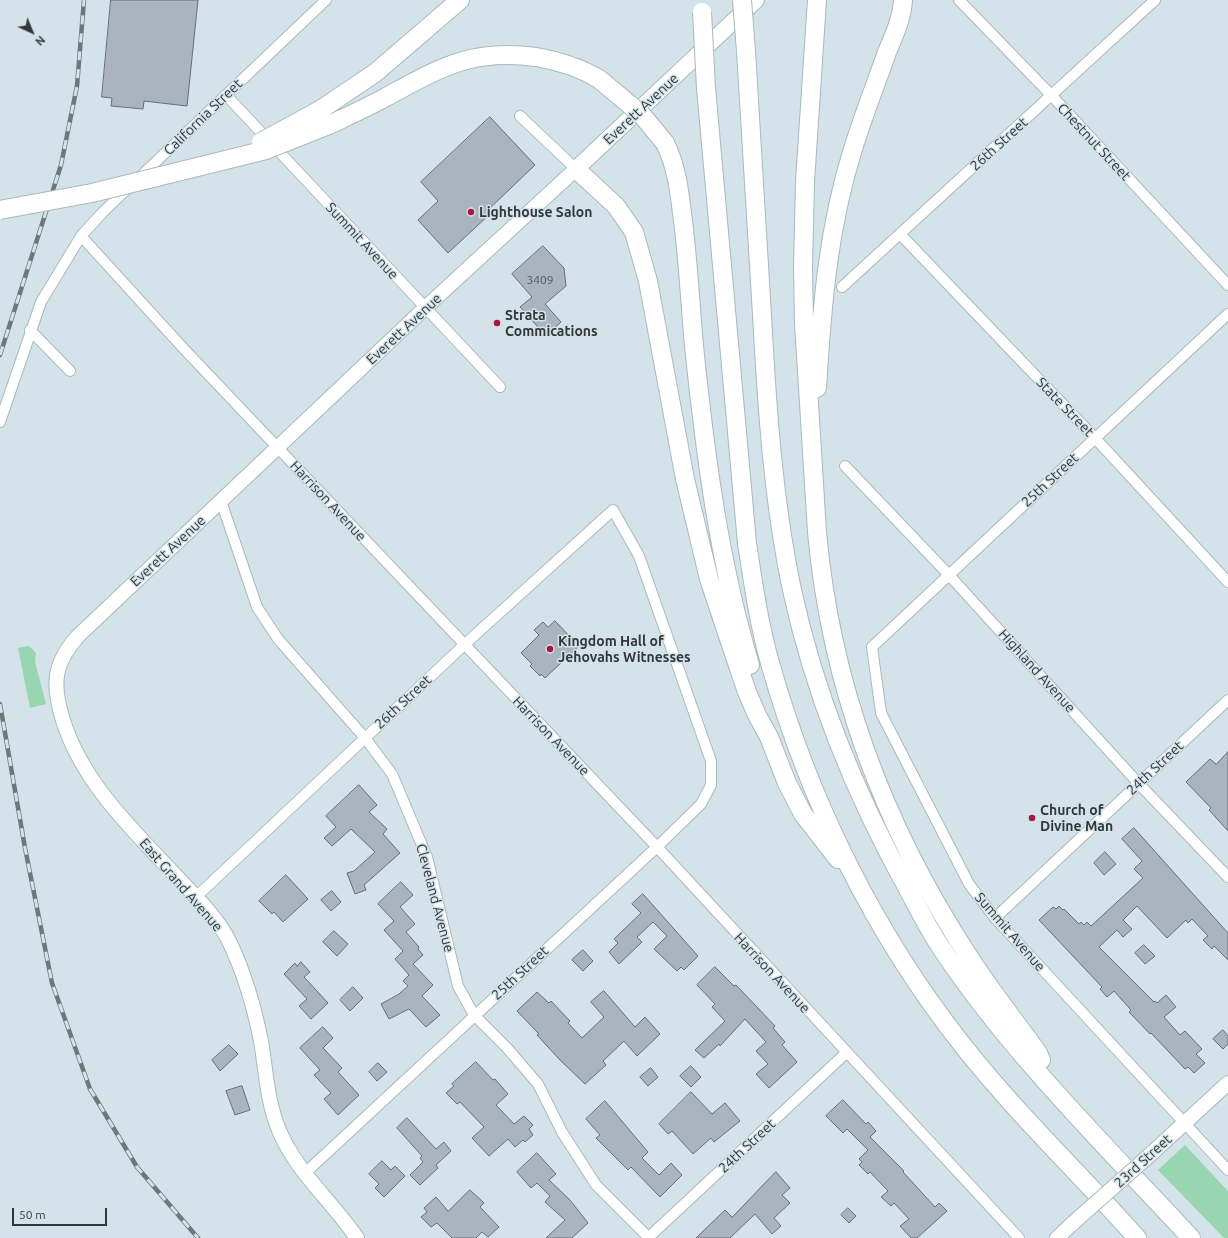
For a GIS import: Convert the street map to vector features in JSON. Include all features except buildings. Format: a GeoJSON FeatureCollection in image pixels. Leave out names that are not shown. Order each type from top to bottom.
{"type":"FeatureCollection","features":[{"type":"Feature","properties":{"kind":"highway"},"geometry":{"type":"LineString","coordinates":[[324,117],[460,0]]}},
{"type":"Feature","properties":{"kind":"highway"},"geometry":{"type":"LineString","coordinates":[[742,0],[772,459],[792,590],[816,680],[836,739],[882,844],[937,941],[984,1008],[1051,1086],[1191,1238]]}},
{"type":"Feature","properties":{"kind":"highway"},"geometry":{"type":"LineString","coordinates":[[817,0],[805,182],[803,267],[804,323],[812,478],[819,561],[832,636],[854,723],[878,789],[913,862],[969,957],[1038,1053],[1051,1086]]}},
{"type":"Feature","properties":{"kind":"highway"},"geometry":{"type":"LineString","coordinates":[[812,478],[821,315],[830,244],[837,208],[850,159],[898,22],[903,0]]}},
{"type":"Feature","properties":{"kind":"highway"},"geometry":{"type":"LineString","coordinates":[[702,6],[706,88],[747,543],[759,617],[776,684],[803,760],[831,829],[886,934],[908,969],[964,1047],[1021,1114],[1137,1238]]}},
{"type":"Feature","properties":{"kind":"highway"},"geometry":{"type":"LineString","coordinates":[[0,210],[120,187],[220,160],[269,138],[324,117],[386,98],[435,70],[478,57],[516,54],[554,60],[573,66],[599,79],[641,114],[665,143],[675,168],[687,249],[697,379],[720,535],[731,595],[769,737],[787,783],[803,814],[859,884]]}},
{"type":"Feature","properties":{"kind":"highway"},"geometry":{"type":"LineString","coordinates":[[576,169],[616,206],[634,232],[648,281],[684,479],[709,579],[747,692],[769,737]]}},
{"type":"Feature","properties":{"kind":"main road","name":"Everett Avenue"},"geometry":{"type":"LineString","coordinates":[[58,665],[68,647],[78,636],[425,308],[756,0]]}},
{"type":"Feature","properties":{"kind":"main road","name":"East Grand Avenue"},"geometry":{"type":"LineString","coordinates":[[58,665],[56,680],[58,702],[67,732],[86,768],[122,818],[196,897],[228,938],[239,962],[248,988],[261,1041],[267,1087],[279,1130],[304,1174],[357,1238]]}},
{"type":"Feature","properties":{"kind":"main road","name":"23rd Street"},"geometry":{"type":"LineString","coordinates":[[1057,1238],[1152,1154],[1228,1083]]}},
{"type":"Feature","properties":{"kind":"street","name":"California Street"},"geometry":{"type":"LineString","coordinates":[[0,422],[30,330],[41,302],[81,236],[103,212],[326,0]]}},
{"type":"Feature","properties":{"kind":"street","name":"Chestnut Street"},"geometry":{"type":"LineString","coordinates":[[959,0],[1052,96],[1228,285]]}},
{"type":"Feature","properties":{"kind":"street","name":"26th Street"},"geometry":{"type":"LineString","coordinates":[[842,287],[1155,0]]}},
{"type":"Feature","properties":{"kind":"street","name":"Summit Avenue"},"geometry":{"type":"LineString","coordinates":[[226,95],[500,387]]}},
{"type":"Feature","properties":{"kind":"street"},"geometry":{"type":"LineString","coordinates":[[520,116],[576,169]]}},
{"type":"Feature","properties":{"kind":"street","name":"State Street"},"geometry":{"type":"LineString","coordinates":[[900,234],[1095,438],[1228,582]]}},
{"type":"Feature","properties":{"kind":"street","name":"Harrison Avenue"},"geometry":{"type":"LineString","coordinates":[[81,236],[278,448],[657,847],[846,1053],[1019,1238]]}},
{"type":"Feature","properties":{"kind":"street","name":"25th Street"},"geometry":{"type":"LineString","coordinates":[[872,647],[1228,314]]}},
{"type":"Feature","properties":{"kind":"street"},"geometry":{"type":"LineString","coordinates":[[30,330],[70,371]]}},
{"type":"Feature","properties":{"kind":"street","name":"Highland Avenue"},"geometry":{"type":"LineString","coordinates":[[845,466],[949,575],[1138,784],[1228,877]]}},
{"type":"Feature","properties":{"kind":"street","name":"Cleveland Avenue"},"geometry":{"type":"LineString","coordinates":[[221,501],[257,607],[278,639],[365,738],[392,774],[408,808],[427,857],[458,986],[474,1015],[507,1048],[538,1084],[562,1132],[596,1185],[649,1238]]}},
{"type":"Feature","properties":{"kind":"street","name":"26th Street"},"geometry":{"type":"LineString","coordinates":[[196,897],[464,645],[613,510],[639,556],[711,761]]}},
{"type":"Feature","properties":{"kind":"street","name":"Summit Avenue"},"geometry":{"type":"LineString","coordinates":[[872,647],[881,713],[969,884],[995,918],[1228,1170]]}},
{"type":"Feature","properties":{"kind":"street","name":"24th Street"},"geometry":{"type":"LineString","coordinates":[[995,918],[1228,700]]}},
{"type":"Feature","properties":{"kind":"street","name":"25th Street"},"geometry":{"type":"LineString","coordinates":[[304,1174],[657,847],[700,804],[711,785],[711,761]]}},
{"type":"Feature","properties":{"kind":"street","name":"24th Street"},"geometry":{"type":"LineString","coordinates":[[649,1238],[846,1053]]}},
{"type":"Feature","properties":{"kind":"green space"},"geometry":{"type":"Polygon","coordinates":[[[29,646],[36,653],[35,662],[46,704],[30,708],[18,648],[29,646]]]}},
{"type":"Feature","properties":{"kind":"green space"},"geometry":{"type":"Polygon","coordinates":[[[1185,1145],[1228,1191],[1228,1238],[1224,1238],[1158,1170],[1185,1145]]]}},
{"type":"Feature","properties":{"kind":"railway"},"geometry":{"type":"LineString","coordinates":[[0,355],[61,165],[77,86],[84,0]]}},
{"type":"Feature","properties":{"kind":"railway"},"geometry":{"type":"LineString","coordinates":[[0,704],[25,848],[52,983],[90,1089],[137,1167],[198,1238]]}},
{"type":"Feature","properties":{"kind":"place","name":"Lighthouse Salon"},"geometry":{"type":"Point","coordinates":[471,212]}},
{"type":"Feature","properties":{"kind":"place","name":"Strata Commications"},"geometry":{"type":"Point","coordinates":[497,323]}},
{"type":"Feature","properties":{"kind":"place","name":"Kingdom Hall of Jehovahs Witnesses"},"geometry":{"type":"Point","coordinates":[550,649]}},
{"type":"Feature","properties":{"kind":"place","name":"Church of Divine Man"},"geometry":{"type":"Point","coordinates":[1032,818]}}]}
